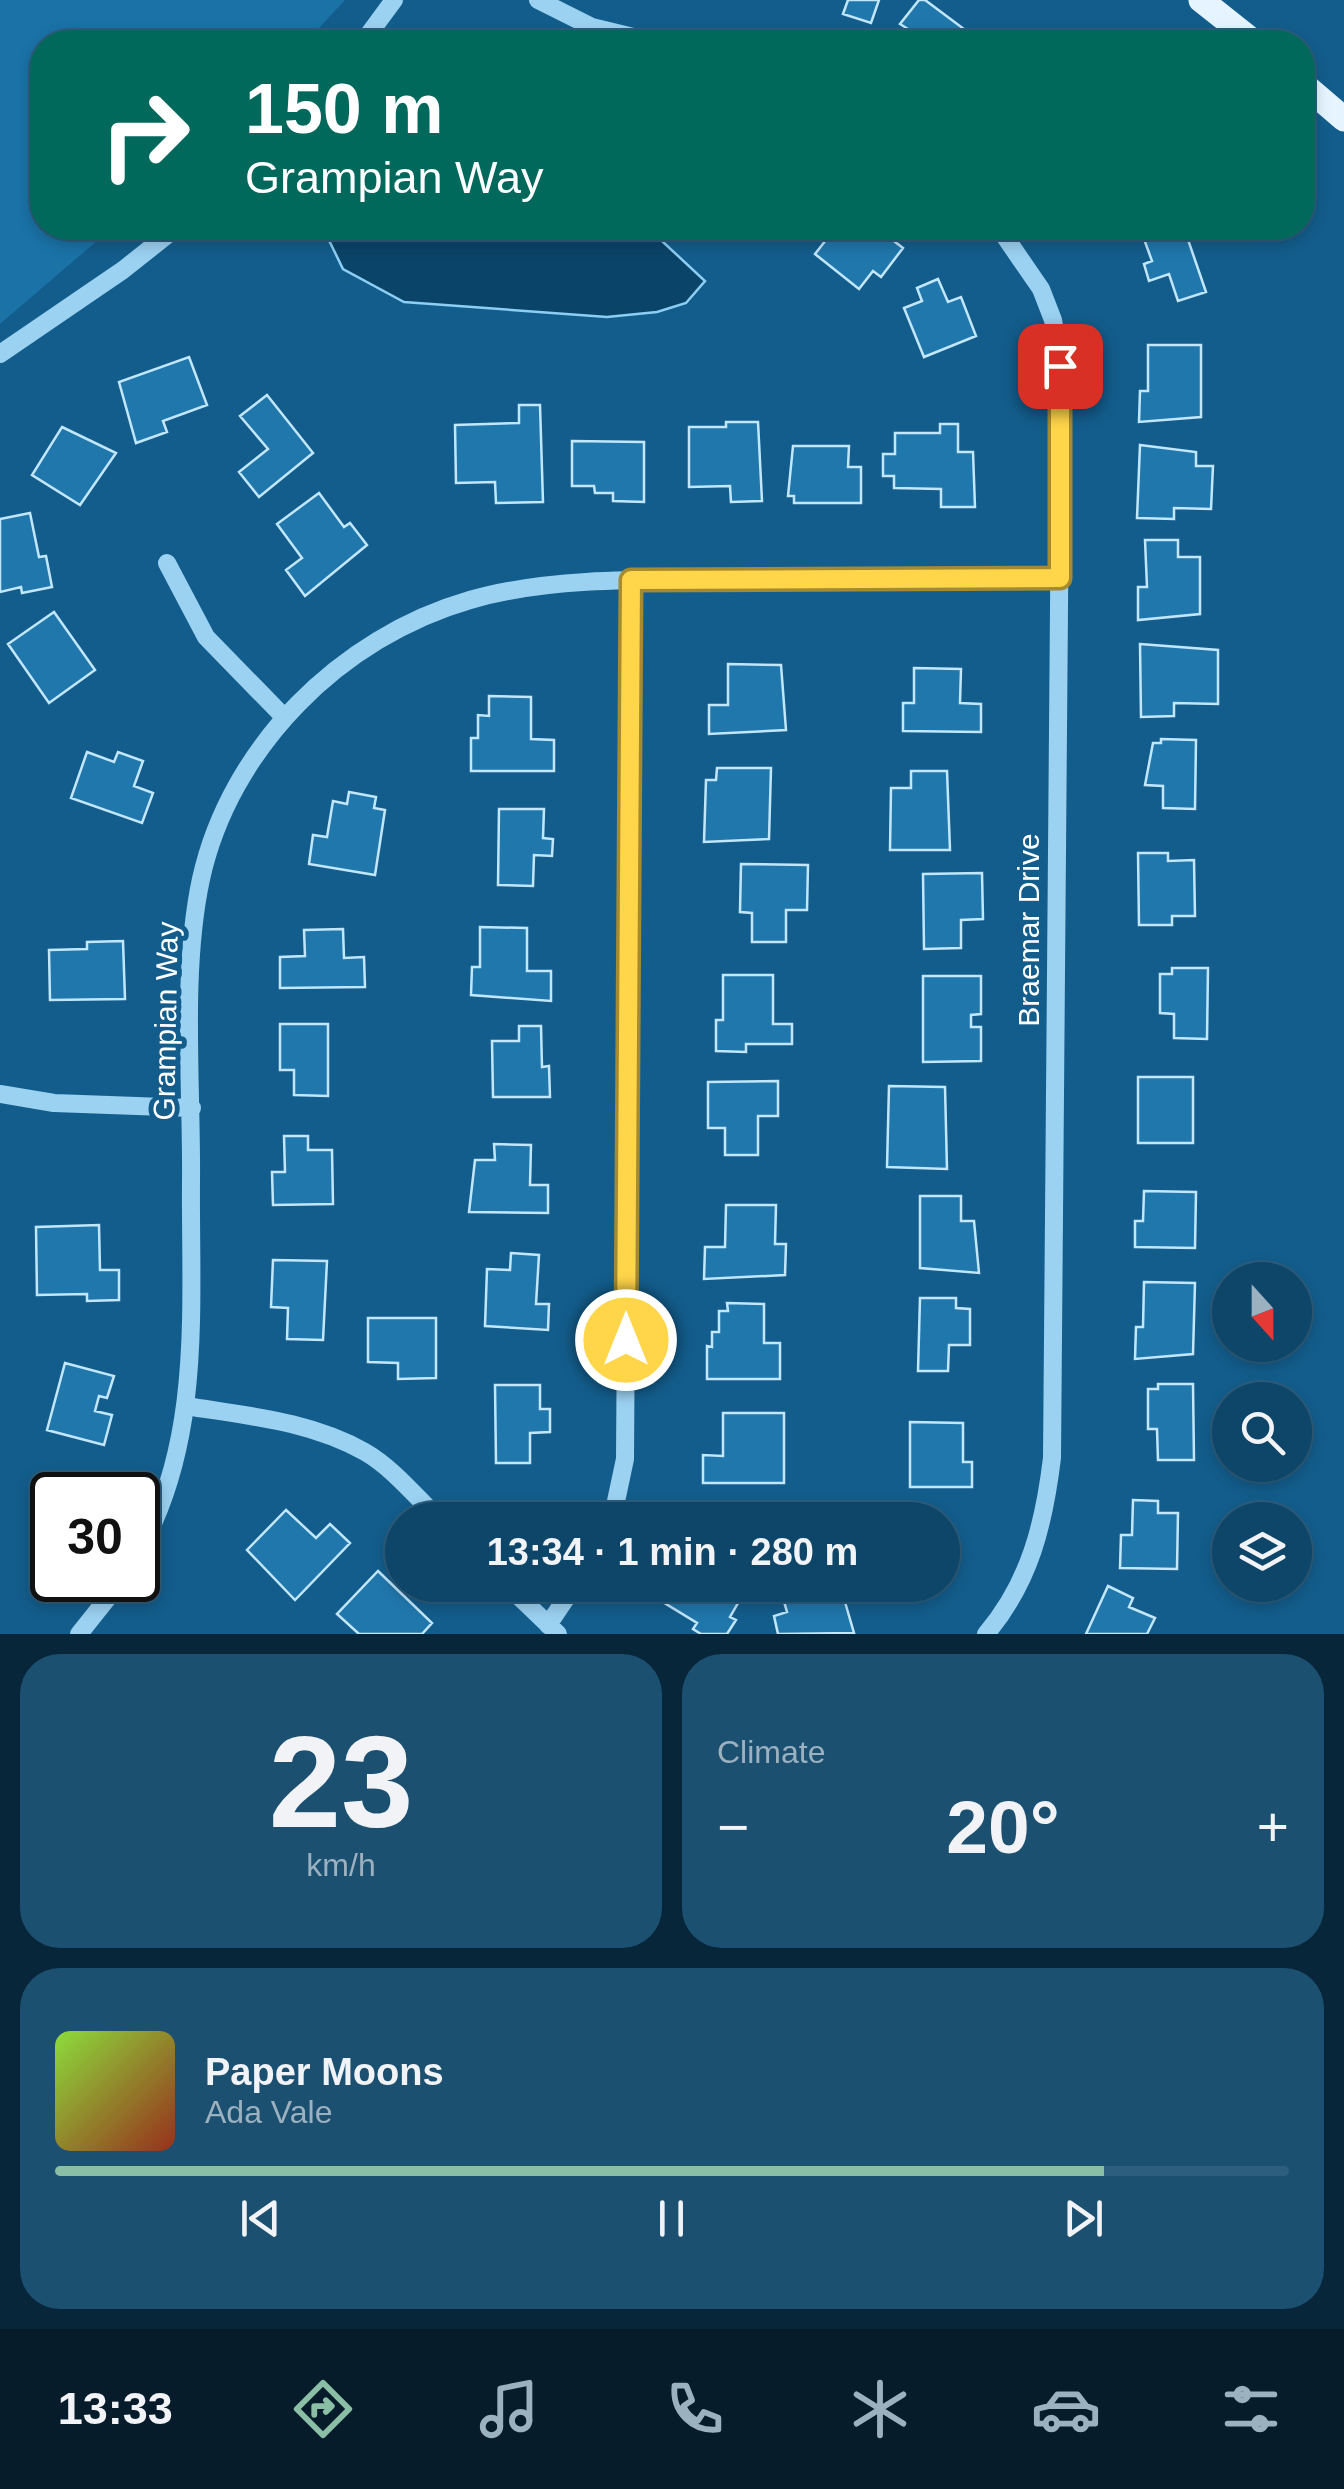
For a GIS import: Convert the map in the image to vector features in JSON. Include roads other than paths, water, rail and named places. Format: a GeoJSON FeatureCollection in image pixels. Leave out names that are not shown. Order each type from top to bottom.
{"type":"FeatureCollection","features":[{"type":"Feature","properties":{"kind":"main road"},"geometry":{"type":"LineString","coordinates":[[1201,0],[1239,30]]}},
{"type":"Feature","properties":{"kind":"main road"},"geometry":{"type":"LineString","coordinates":[[1315,94],[1344,119]]}},
{"type":"Feature","properties":{"kind":"street"},"geometry":{"type":"LineString","coordinates":[[371,30],[394,0]]}},
{"type":"Feature","properties":{"kind":"street"},"geometry":{"type":"LineString","coordinates":[[538,0],[604,30]]}},
{"type":"Feature","properties":{"kind":"street"},"geometry":{"type":"LineString","coordinates":[[0,354],[161,240]]}},
{"type":"Feature","properties":{"kind":"street","name":"Braemar Drive"},"geometry":{"type":"LineString","coordinates":[[986,1634],[1029,1567],[1048,1506],[1052,1458],[1061,382],[1056,335],[1034,276],[1007,240]]}},
{"type":"Feature","properties":{"kind":"street"},"geometry":{"type":"LineString","coordinates":[[168,563],[182,598],[206,637],[285,718]]}},
{"type":"Feature","properties":{"kind":"street","name":"Grampian Way"},"geometry":{"type":"LineString","coordinates":[[160,1501],[186,1406],[192,1108],[190,958],[200,881],[232,794],[285,718],[355,654],[410,622],[470,600],[501,594],[631,580],[1060,578]]}},
{"type":"Feature","properties":{"kind":"street"},"geometry":{"type":"LineString","coordinates":[[616,1502],[625,1460],[631,580]]}},
{"type":"Feature","properties":{"kind":"street"},"geometry":{"type":"LineString","coordinates":[[0,1094],[54,1103],[192,1108]]}},
{"type":"Feature","properties":{"kind":"street"},"geometry":{"type":"LineString","coordinates":[[186,1406],[296,1424],[332,1435],[375,1459],[421,1502]]}},
{"type":"Feature","properties":{"kind":"street"},"geometry":{"type":"LineString","coordinates":[[79,1634],[104,1602]]}},
{"type":"Feature","properties":{"kind":"street"},"geometry":{"type":"LineString","coordinates":[[524,1602],[553,1630],[566,1602]]}}]}
